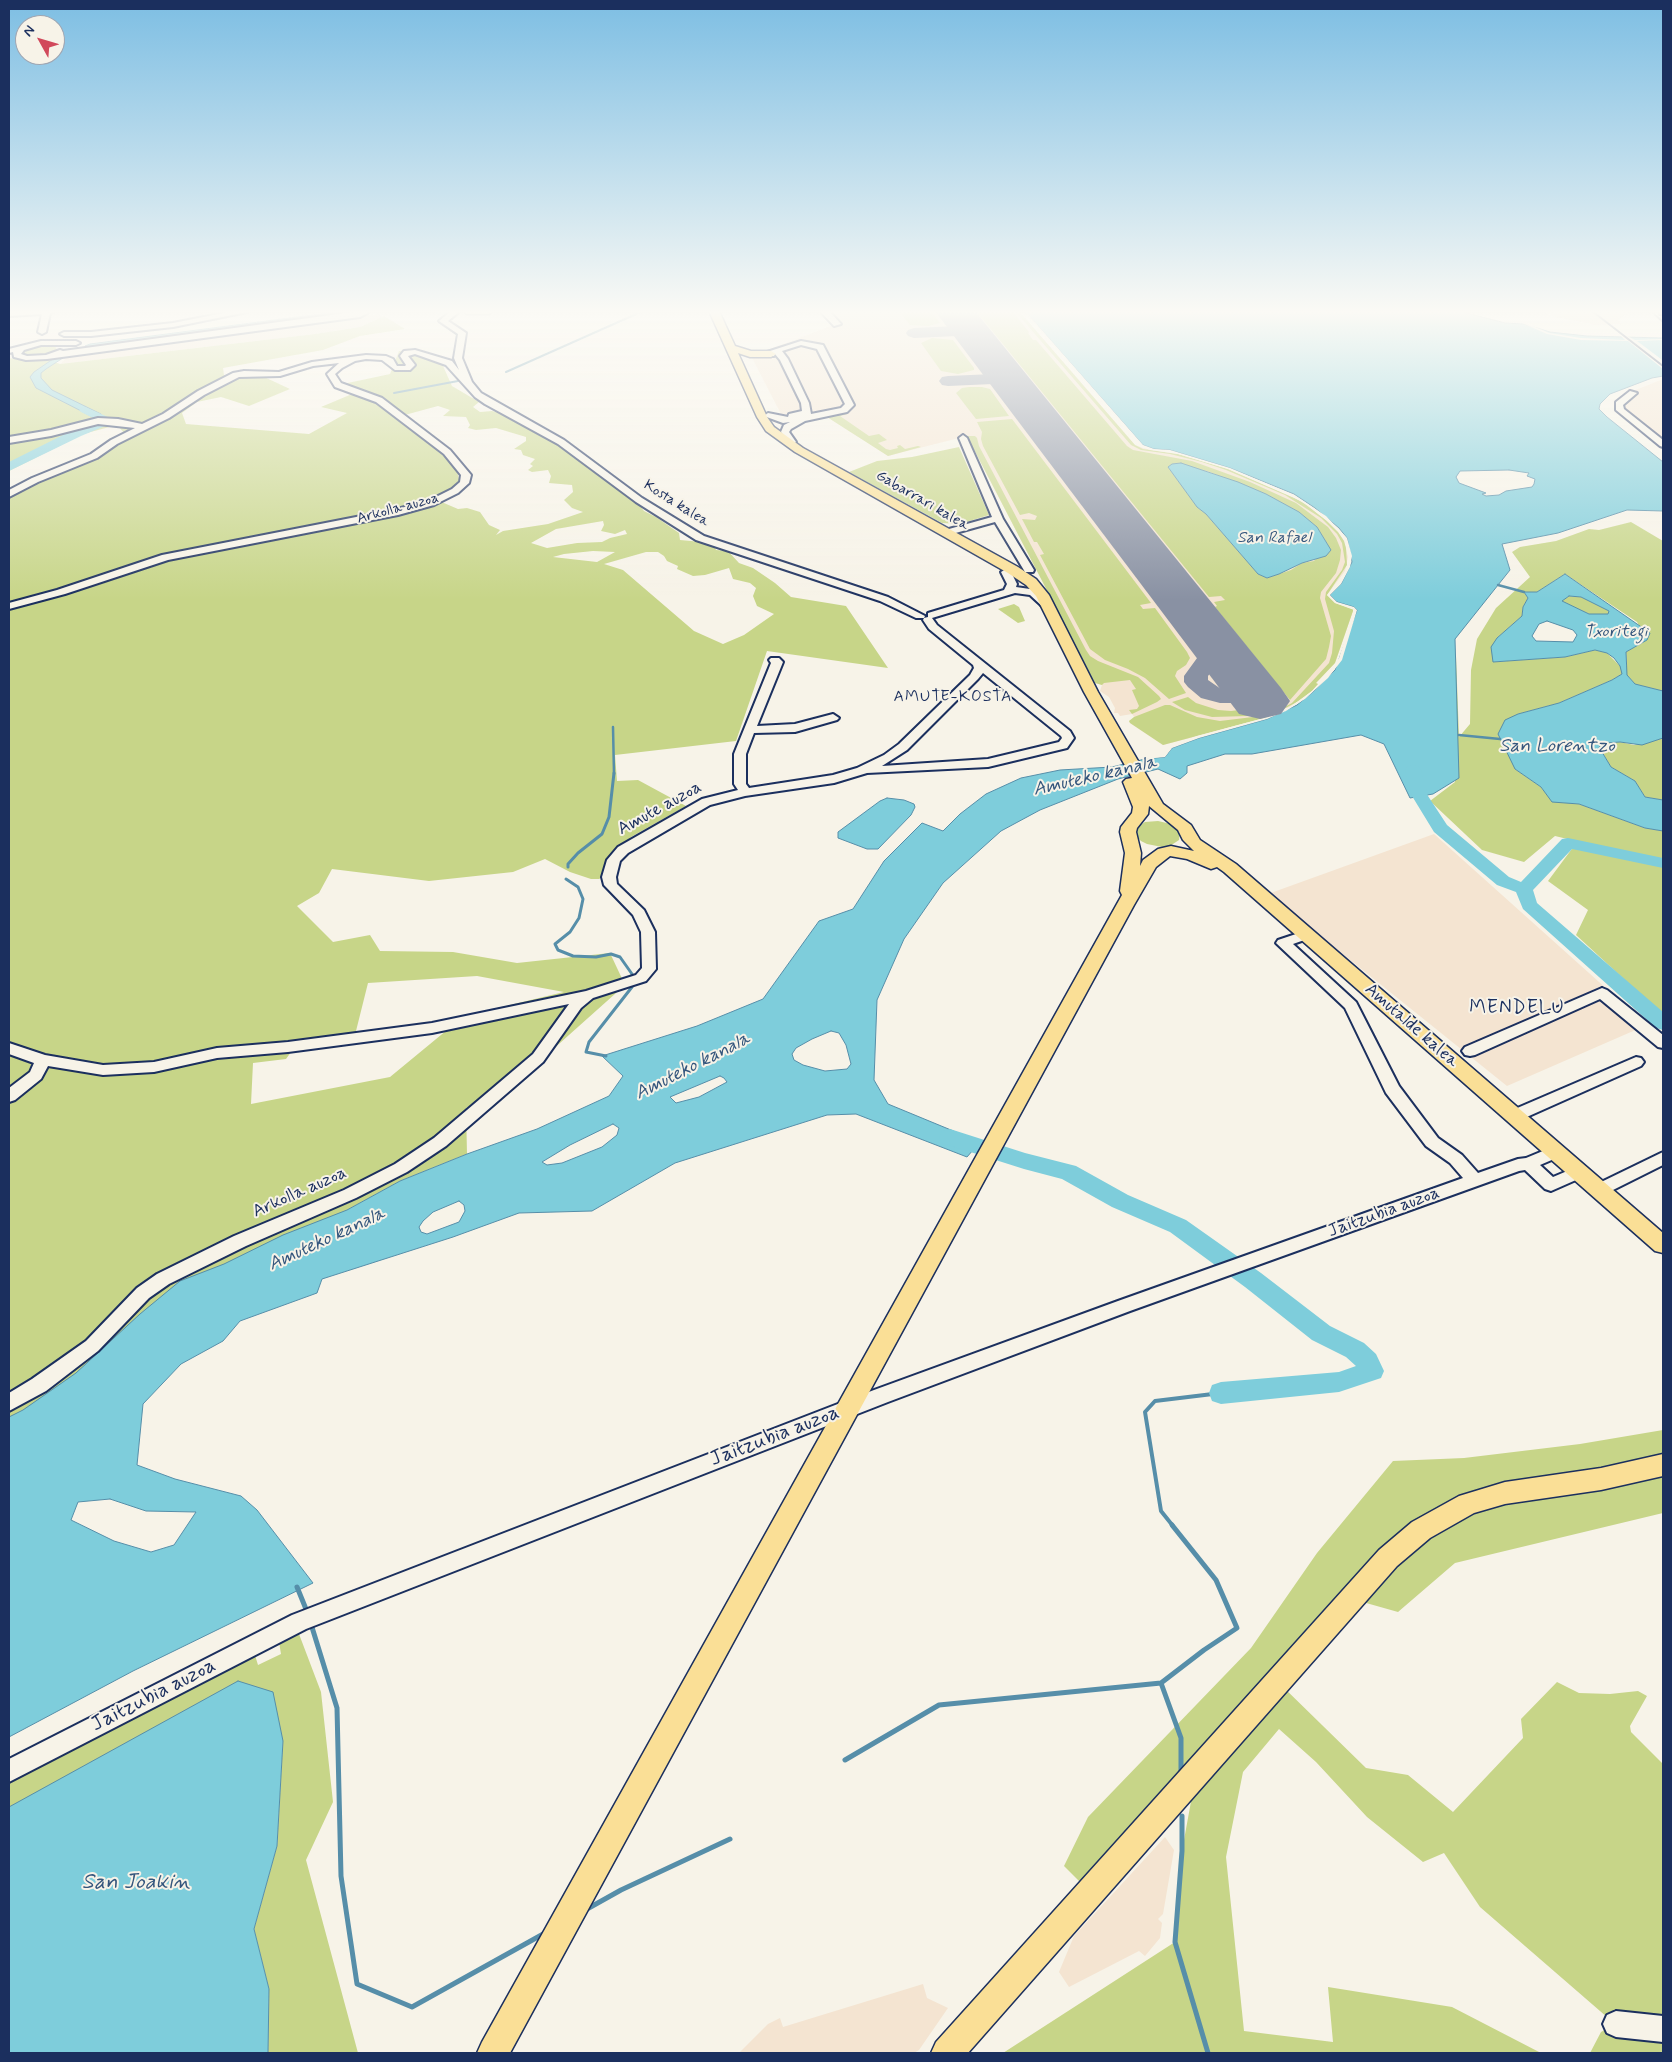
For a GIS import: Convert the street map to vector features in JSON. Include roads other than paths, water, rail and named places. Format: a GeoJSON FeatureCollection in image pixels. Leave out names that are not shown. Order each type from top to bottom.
{"type":"FeatureCollection","features":[{"type":"Feature","properties":{"kind":"main road","name":"Gabarrari kalea"},"geometry":{"type":"LineString","coordinates":[[758,407],[765,423],[775,434],[982,554],[1014,570],[1031,582],[1042,595],[1091,692]]}},
{"type":"Feature","properties":{"kind":"main road"},"geometry":{"type":"LineString","coordinates":[[760,407],[768,416]]}},
{"type":"Feature","properties":{"kind":"main road","name":"Gabarrari kalea"},"geometry":{"type":"LineString","coordinates":[[764,407],[775,428],[820,461]]}},
{"type":"Feature","properties":{"kind":"main road","name":"Gabarrari kalea"},"geometry":{"type":"LineString","coordinates":[[982,554],[1006,572],[1031,596]]}},
{"type":"Feature","properties":{"kind":"main road"},"geometry":{"type":"LineString","coordinates":[[1031,596],[1123,755]]}},
{"type":"Feature","properties":{"kind":"main road"},"geometry":{"type":"LineString","coordinates":[[1091,692],[1140,788],[1140,814],[1129,826],[1133,861],[1125,905]]}},
{"type":"Feature","properties":{"kind":"main road","name":"Amutalde kalea"},"geometry":{"type":"LineString","coordinates":[[1140,788],[1157,806],[1185,828],[1189,837],[1201,848],[1230,868],[1663,1245]]}},
{"type":"Feature","properties":{"kind":"main road"},"geometry":{"type":"LineString","coordinates":[[1136,820],[1154,816],[1175,820]]}},
{"type":"Feature","properties":{"kind":"main road","name":"Amutalde kalea"},"geometry":{"type":"LineString","coordinates":[[1129,837],[1144,848],[1192,856],[1209,862],[1266,901]]}},
{"type":"Feature","properties":{"kind":"main road"},"geometry":{"type":"LineString","coordinates":[[493,2053],[1125,905],[1149,864],[1168,851],[1186,844],[1189,837]]}},
{"type":"Feature","properties":{"kind":"main road"},"geometry":{"type":"LineString","coordinates":[[947,2053],[1388,1558],[1421,1530],[1468,1504],[1505,1493],[1601,1479],[1663,1465]]}},
{"type":"Feature","properties":{"kind":"street"},"geometry":{"type":"LineString","coordinates":[[9,494],[35,480],[94,456],[114,442],[179,407]]}},
{"type":"Feature","properties":{"kind":"street","name":"Arkolla auzoa"},"geometry":{"type":"LineString","coordinates":[[9,606],[61,592],[166,557],[398,512],[431,503],[456,492],[464,484],[466,475],[446,452],[388,407]]}},
{"type":"Feature","properties":{"kind":"street","name":"Kosta kalea"},"geometry":{"type":"LineString","coordinates":[[498,407],[561,442],[640,500],[696,536],[733,551],[884,599],[927,617]]}},
{"type":"Feature","properties":{"kind":"street"},"geometry":{"type":"LineString","coordinates":[[792,442],[785,430],[802,418],[804,407]]}},
{"type":"Feature","properties":{"kind":"street"},"geometry":{"type":"LineString","coordinates":[[1619,407],[1633,421],[1663,444]]}},
{"type":"Feature","properties":{"kind":"street"},"geometry":{"type":"LineString","coordinates":[[768,416],[783,420],[847,409]]}},
{"type":"Feature","properties":{"kind":"street"},"geometry":{"type":"LineString","coordinates":[[9,440],[52,433],[103,421],[137,425],[142,428]]}},
{"type":"Feature","properties":{"kind":"street","name":"Gabarrari kalea"},"geometry":{"type":"LineString","coordinates":[[963,438],[998,520],[1029,570]]}},
{"type":"Feature","properties":{"kind":"street","name":"Gabarrari kalea"},"geometry":{"type":"LineString","coordinates":[[952,531],[998,520]]}},
{"type":"Feature","properties":{"kind":"street"},"geometry":{"type":"LineString","coordinates":[[1005,593],[1012,584],[1006,572]]}},
{"type":"Feature","properties":{"kind":"street"},"geometry":{"type":"LineString","coordinates":[[927,617],[1005,593],[1031,596],[1036,594],[1048,606]]}},
{"type":"Feature","properties":{"kind":"street","name":"Amute auzoa"},"geometry":{"type":"LineString","coordinates":[[861,770],[988,763],[1063,745],[1067,741],[1066,734],[998,680],[979,669],[932,627],[927,617]]}},
{"type":"Feature","properties":{"kind":"street"},"geometry":{"type":"LineString","coordinates":[[744,792],[740,784],[740,754],[777,662],[775,660]]}},
{"type":"Feature","properties":{"kind":"street","name":"Amute auzoa"},"geometry":{"type":"LineString","coordinates":[[641,978],[649,969],[648,932],[639,913],[611,885],[608,877],[614,860],[623,850],[706,802],[744,792],[808,784],[861,770],[888,758],[903,747],[979,669]]}},
{"type":"Feature","properties":{"kind":"street"},"geometry":{"type":"LineString","coordinates":[[750,730],[795,728],[832,718]]}},
{"type":"Feature","properties":{"kind":"street"},"geometry":{"type":"LineString","coordinates":[[888,758],[886,763],[896,769]]}},
{"type":"Feature","properties":{"kind":"street"},"geometry":{"type":"LineString","coordinates":[[1305,935],[1282,943],[1351,1006],[1392,1089],[1432,1142],[1456,1159],[1476,1180]]}},
{"type":"Feature","properties":{"kind":"street","name":"Arkolla auzoa"},"geometry":{"type":"LineString","coordinates":[[9,1048],[43,1060],[103,1070],[154,1067],[217,1053],[288,1047],[432,1028],[588,995],[641,978]]}},
{"type":"Feature","properties":{"kind":"street"},"geometry":{"type":"LineString","coordinates":[[1470,1051],[1602,993],[1663,1044]]}},
{"type":"Feature","properties":{"kind":"street","name":"Arkolla auzoa"},"geometry":{"type":"LineString","coordinates":[[9,1402],[39,1385],[92,1346],[143,1293],[163,1279],[240,1241],[350,1194],[401,1168],[440,1142],[538,1058],[576,1005],[588,995]]}},
{"type":"Feature","properties":{"kind":"street"},"geometry":{"type":"LineString","coordinates":[[9,1096],[36,1075],[43,1060]]}},
{"type":"Feature","properties":{"kind":"street"},"geometry":{"type":"LineString","coordinates":[[1514,1116],[1636,1062]]}},
{"type":"Feature","properties":{"kind":"street","name":"Jaitzubia auzoa"},"geometry":{"type":"LineString","coordinates":[[9,1771],[299,1622],[328,1610],[848,1409],[1233,1267],[1518,1165],[1528,1164],[1555,1152]]}},
{"type":"Feature","properties":{"kind":"street"},"geometry":{"type":"LineString","coordinates":[[1599,1190],[1663,1158]]}},
{"type":"Feature","properties":{"kind":"street"},"geometry":{"type":"LineString","coordinates":[[1528,1164],[1550,1185],[1579,1172]]}},
{"type":"Feature","properties":{"kind":"street"},"geometry":{"type":"LineString","coordinates":[[1616,2024],[1663,2029]]}},
{"type":"Feature","properties":{"kind":"water"},"geometry":{"type":"Polygon","coordinates":[[[74,407],[87,407],[101,414],[104,419],[91,416],[74,407]]]}},
{"type":"Feature","properties":{"kind":"water","name":"Amuteko kanala"},"geometry":{"type":"Polygon","coordinates":[[[1110,407],[1599,407],[1607,417],[1663,462],[1663,511],[1627,510],[1558,533],[1502,544],[1510,570],[1455,639],[1459,778],[1433,794],[1410,798],[1384,744],[1361,735],[1252,754],[1225,754],[1187,766],[1187,773],[1180,779],[1158,769],[1118,779],[1040,810],[1001,831],[943,883],[904,939],[877,1000],[874,1080],[888,1104],[980,1142],[967,1157],[856,1114],[827,1115],[675,1163],[592,1211],[519,1213],[453,1237],[322,1279],[317,1293],[240,1321],[223,1341],[181,1364],[143,1404],[137,1465],[175,1479],[241,1496],[257,1510],[313,1583],[133,1671],[9,1737],[9,1417],[23,1410],[76,1373],[140,1314],[180,1281],[224,1264],[283,1235],[347,1210],[400,1181],[537,1129],[609,1096],[623,1076],[602,1056],[697,1026],[763,999],[819,921],[853,909],[884,861],[922,823],[943,831],[960,814],[986,794],[1021,778],[1060,770],[1112,767],[1145,759],[1165,757],[1172,748],[1199,738],[1267,719],[1297,705],[1335,670],[1357,610],[1354,607],[1337,602],[1330,595],[1341,584],[1352,562],[1347,538],[1339,528],[1294,494],[1230,468],[1170,450],[1154,449],[1143,445],[1110,407]],[[1509,470],[1460,471],[1456,477],[1459,483],[1486,493],[1482,494],[1486,496],[1499,495],[1506,491],[1532,487],[1534,484],[1535,479],[1527,476],[1529,473],[1509,470]],[[831,1031],[796,1048],[792,1054],[794,1060],[803,1065],[825,1071],[847,1069],[851,1064],[846,1045],[839,1033],[831,1031]],[[720,1076],[670,1097],[676,1103],[699,1097],[727,1082],[720,1076]],[[613,1124],[570,1145],[542,1162],[547,1165],[562,1163],[602,1147],[617,1135],[619,1128],[613,1124]],[[459,1201],[433,1212],[419,1227],[421,1232],[427,1234],[459,1222],[465,1211],[464,1205],[459,1201]],[[110,1499],[78,1502],[71,1520],[114,1541],[151,1552],[174,1545],[196,1512],[146,1511],[110,1499]]]}},
{"type":"Feature","properties":{"kind":"water","name":"San Rafael"},"geometry":{"type":"Polygon","coordinates":[[[1181,463],[1238,482],[1266,494],[1299,512],[1317,527],[1331,550],[1326,556],[1302,563],[1267,578],[1258,574],[1206,514],[1197,507],[1168,467],[1172,464],[1181,463]]]}},
{"type":"Feature","properties":{"kind":"water","name":"San Lorentzo"},"geometry":{"type":"Polygon","coordinates":[[[1565,574],[1650,633],[1647,640],[1626,652],[1627,675],[1635,684],[1663,691],[1663,738],[1642,745],[1620,742],[1605,743],[1599,747],[1611,767],[1635,781],[1645,797],[1663,800],[1663,831],[1645,828],[1579,804],[1552,802],[1541,787],[1515,769],[1498,734],[1505,720],[1518,714],[1559,703],[1622,674],[1620,666],[1614,658],[1607,653],[1595,650],[1565,657],[1493,662],[1491,647],[1497,638],[1522,616],[1523,607],[1528,598],[1524,592],[1537,592],[1565,574]],[[1569,596],[1562,601],[1589,614],[1608,614],[1609,611],[1581,597],[1569,596]],[[1547,621],[1539,624],[1532,636],[1536,641],[1573,642],[1577,635],[1573,630],[1547,621]]]}},
{"type":"Feature","properties":{"kind":"water"},"geometry":{"type":"Polygon","coordinates":[[[887,798],[904,800],[914,804],[915,807],[911,815],[878,849],[867,849],[838,838],[838,832],[880,801],[887,798]]]}},
{"type":"Feature","properties":{"kind":"water","name":"San Joakin"},"geometry":{"type":"Polygon","coordinates":[[[238,1681],[273,1692],[283,1741],[277,1846],[254,1929],[269,1989],[268,2053],[9,2053],[9,1807],[238,1681]]]}},
{"type":"Feature","properties":{"kind":"waterway"},"geometry":{"type":"LineString","coordinates":[[9,467],[77,433],[101,424],[104,419],[85,410]]}},
{"type":"Feature","properties":{"kind":"waterway"},"geometry":{"type":"LineString","coordinates":[[1498,585],[1524,592]]}},
{"type":"Feature","properties":{"kind":"waterway"},"geometry":{"type":"LineString","coordinates":[[613,727],[614,773]]}},
{"type":"Feature","properties":{"kind":"waterway"},"geometry":{"type":"LineString","coordinates":[[1459,735],[1500,739]]}},
{"type":"Feature","properties":{"kind":"waterway"},"geometry":{"type":"LineString","coordinates":[[1413,770],[1420,796],[1440,828],[1503,881],[1524,889]]}},
{"type":"Feature","properties":{"kind":"waterway"},"geometry":{"type":"LineString","coordinates":[[568,867],[568,864],[578,853],[602,834],[609,817],[614,773]]}},
{"type":"Feature","properties":{"kind":"waterway"},"geometry":{"type":"LineString","coordinates":[[1524,889],[1568,843],[1663,863]]}},
{"type":"Feature","properties":{"kind":"waterway"},"geometry":{"type":"LineString","coordinates":[[566,879],[578,887],[583,899],[579,918],[570,932],[555,944],[558,950],[573,956],[596,957],[611,954],[620,957],[632,974],[632,987],[589,1042],[586,1052],[606,1056]]}},
{"type":"Feature","properties":{"kind":"waterway"},"geometry":{"type":"LineString","coordinates":[[1524,889],[1529,905],[1663,1023]]}},
{"type":"Feature","properties":{"kind":"waterway"},"geometry":{"type":"LineString","coordinates":[[950,1137],[1024,1161],[1068,1172],[1120,1201],[1178,1226],[1253,1280],[1321,1333],[1355,1350],[1367,1361],[1372,1371],[1339,1382],[1221,1393]]}},
{"type":"Feature","properties":{"kind":"waterway"},"geometry":{"type":"LineString","coordinates":[[1173,1526],[1161,1511],[1145,1412],[1155,1401],[1221,1393]]}},
{"type":"Feature","properties":{"kind":"waterway"},"geometry":{"type":"LineString","coordinates":[[1161,1683],[1204,1650],[1237,1628],[1216,1580],[1172,1525]]}},
{"type":"Feature","properties":{"kind":"waterway"},"geometry":{"type":"LineString","coordinates":[[297,1587],[308,1614]]}},
{"type":"Feature","properties":{"kind":"waterway"},"geometry":{"type":"LineString","coordinates":[[311,1624],[337,1708],[341,1876],[357,1984],[412,2007],[545,1933]]}},
{"type":"Feature","properties":{"kind":"waterway"},"geometry":{"type":"LineString","coordinates":[[845,1760],[939,1705],[1161,1683]]}},
{"type":"Feature","properties":{"kind":"waterway"},"geometry":{"type":"LineString","coordinates":[[1161,1683],[1181,1738],[1181,1772]]}},
{"type":"Feature","properties":{"kind":"waterway"},"geometry":{"type":"LineString","coordinates":[[1182,1816],[1182,1851],[1175,1942],[1208,2053]]}},
{"type":"Feature","properties":{"kind":"waterway"},"geometry":{"type":"LineString","coordinates":[[587,1909],[621,1890],[730,1839]]}},
{"type":"Feature","properties":{"kind":"district","name":"AMUTE-KOSTA"},"geometry":{"type":"Point","coordinates":[953,698]}},
{"type":"Feature","properties":{"kind":"district","name":"MENDELU"},"geometry":{"type":"Point","coordinates":[1517,1009]}},
{"type":"Feature","properties":{"kind":"water label","name":"Txoritegi"},"geometry":{"type":"Point","coordinates":[1616,633]}}]}
